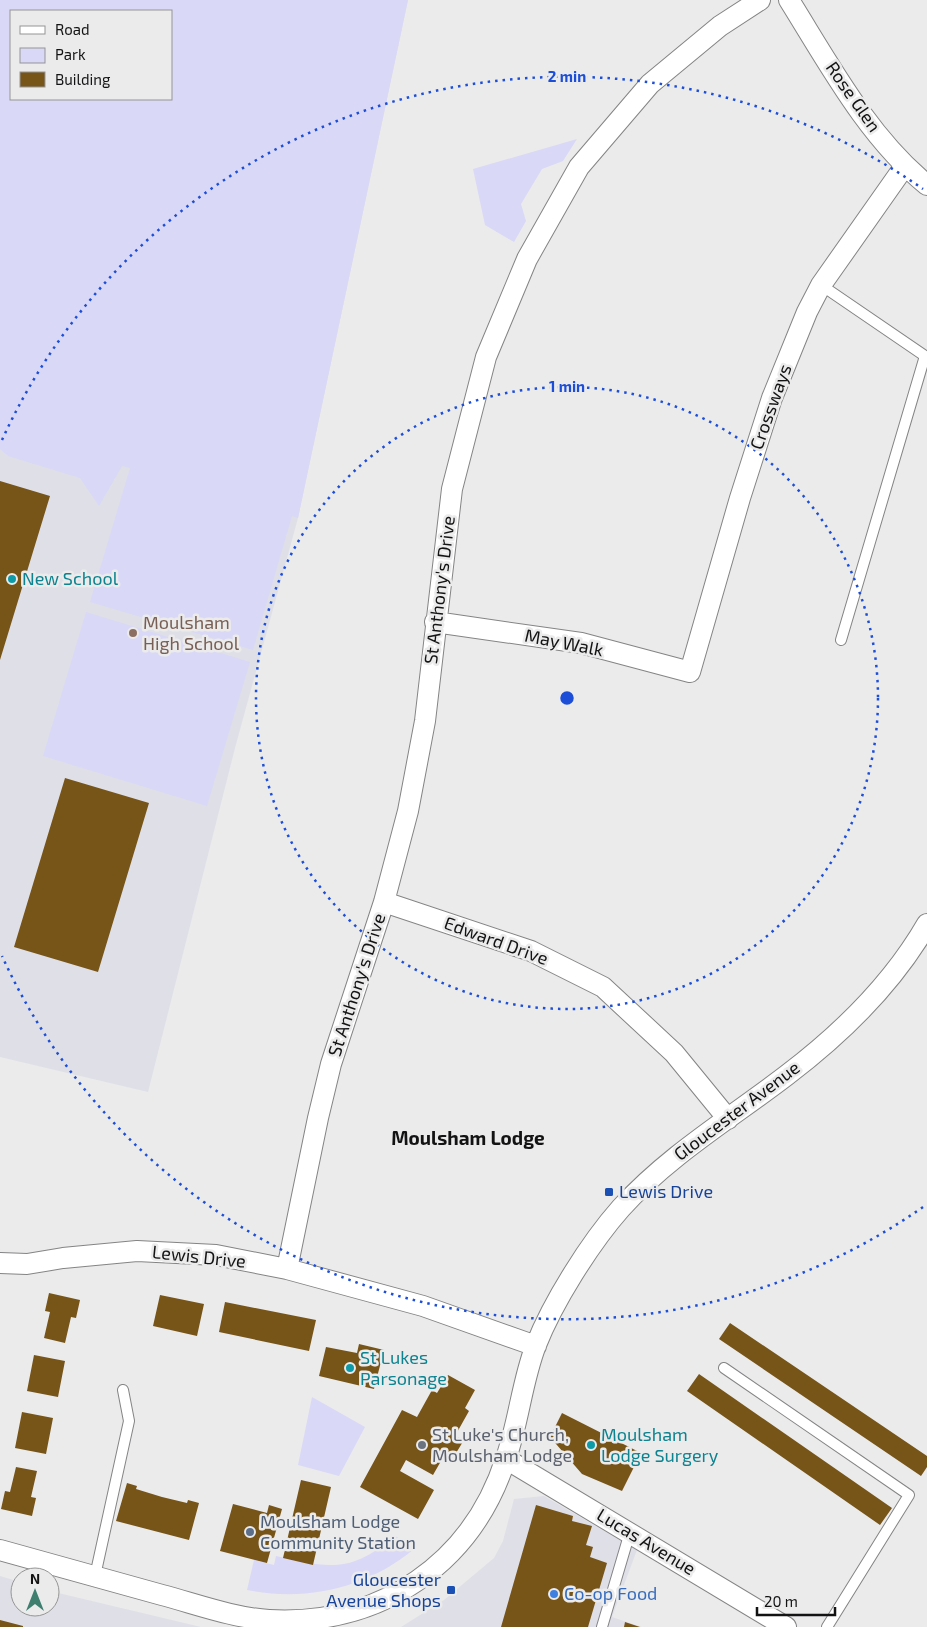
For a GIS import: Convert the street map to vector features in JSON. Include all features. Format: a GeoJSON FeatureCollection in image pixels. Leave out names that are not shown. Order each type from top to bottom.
{"type":"FeatureCollection","features":[{"type":"Feature","properties":{"kind":"street","name":"St Anthony's Drive"},"geometry":{"type":"LineString","coordinates":[[287,1269],[329,1072],[384,902],[412,793],[425,721],[435,622],[454,480],[486,357],[527,259],[579,167],[650,84],[720,26],[760,0]]}},
{"type":"Feature","properties":{"kind":"street","name":"Rose Glen"},"geometry":{"type":"LineString","coordinates":[[789,0],[861,111],[904,167],[927,185]]}},
{"type":"Feature","properties":{"kind":"street","name":"Crossways"},"geometry":{"type":"LineString","coordinates":[[690,672],[740,498],[772,398],[807,312],[821,285],[904,167]]}},
{"type":"Feature","properties":{"kind":"street","name":"May Walk"},"geometry":{"type":"LineString","coordinates":[[435,622],[581,644],[690,672]]}},
{"type":"Feature","properties":{"kind":"street","name":"Edward Drive"},"geometry":{"type":"LineString","coordinates":[[384,902],[531,951],[603,987],[674,1053],[728,1119]]}},
{"type":"Feature","properties":{"kind":"street","name":"Gloucester Avenue"},"geometry":{"type":"LineString","coordinates":[[0,1550],[187,1602],[266,1620],[301,1620],[344,1614],[378,1602],[410,1586],[444,1560],[468,1534],[484,1510],[506,1459],[536,1346],[571,1277],[620,1209],[674,1157],[790,1073],[861,1010],[896,970],[927,924]]}},
{"type":"Feature","properties":{"kind":"street","name":"Lewis Drive"},"geometry":{"type":"LineString","coordinates":[[0,1263],[27,1264],[137,1251],[216,1255],[287,1269],[423,1306],[536,1346]]}},
{"type":"Feature","properties":{"kind":"street","name":"Lucas Avenue"},"geometry":{"type":"LineString","coordinates":[[506,1459],[786,1627]]}},
{"type":"Feature","properties":{"kind":"lane"},"geometry":{"type":"LineString","coordinates":[[821,285],[925,356],[841,640]]}},
{"type":"Feature","properties":{"kind":"lane"},"geometry":{"type":"LineString","coordinates":[[724,1368],[909,1495],[828,1627]]}},
{"type":"Feature","properties":{"kind":"lane"},"geometry":{"type":"LineString","coordinates":[[95,1576],[129,1421],[123,1390]]}},
{"type":"Feature","properties":{"kind":"lane"},"geometry":{"type":"LineString","coordinates":[[602,1627],[630,1532]]}},
{"type":"Feature","properties":{"kind":"shaded area","name":"Moulsham High School"},"geometry":{"type":"Polygon","coordinates":[[[0,0],[408,0],[298,518],[235,748],[148,1092],[0,1057],[0,0]]]}},
{"type":"Feature","properties":{"kind":"shaded area","name":"Gloucester Avenue Shops"},"geometry":{"type":"Polygon","coordinates":[[[544,1496],[637,1550],[612,1617],[642,1627],[401,1627],[444,1600],[494,1558],[503,1541],[514,1499],[544,1496]]]}},
{"type":"Feature","properties":{"kind":"shaded area"},"geometry":{"type":"Polygon","coordinates":[[[0,1576],[10,1579],[10,1617],[60,1617],[60,1593],[201,1627],[0,1627],[0,1576]]]}},
{"type":"Feature","properties":{"kind":"green space","name":"Moulsham High School"},"geometry":{"type":"Polygon","coordinates":[[[0,0],[408,0],[298,518],[292,516],[253,650],[90,602],[130,468],[122,466],[99,506],[80,478],[8,456],[0,449],[0,0]]]}},
{"type":"Feature","properties":{"kind":"green space"},"geometry":{"type":"Polygon","coordinates":[[[577,139],[563,161],[542,169],[521,204],[526,221],[514,242],[485,225],[473,169],[577,139]]]}},
{"type":"Feature","properties":{"kind":"green space"},"geometry":{"type":"Polygon","coordinates":[[[86,612],[250,662],[207,806],[43,756],[86,612]]]}},
{"type":"Feature","properties":{"kind":"green space"},"geometry":{"type":"Polygon","coordinates":[[[312,1397],[365,1427],[339,1476],[298,1465],[312,1397]]]}},
{"type":"Feature","properties":{"kind":"green space"},"geometry":{"type":"Polygon","coordinates":[[[394,1535],[414,1549],[377,1574],[356,1582],[314,1593],[269,1593],[247,1590],[254,1560],[274,1565],[276,1556],[310,1563],[339,1565],[366,1556],[394,1535]]]}},
{"type":"Feature","properties":{"kind":"building","name":"New School"},"geometry":{"type":"Polygon","coordinates":[[[0,481],[50,496],[0,660],[0,481]]]}},
{"type":"Feature","properties":{"kind":"building"},"geometry":{"type":"Polygon","coordinates":[[[65,778],[149,803],[98,972],[14,947],[65,778]]]}},
{"type":"Feature","properties":{"kind":"building"},"geometry":{"type":"Polygon","coordinates":[[[49,1293],[80,1300],[76,1318],[71,1317],[65,1343],[44,1338],[50,1312],[45,1311],[49,1293]]]}},
{"type":"Feature","properties":{"kind":"building"},"geometry":{"type":"Polygon","coordinates":[[[160,1295],[204,1304],[197,1336],[153,1326],[160,1295]]]}},
{"type":"Feature","properties":{"kind":"building"},"geometry":{"type":"Polygon","coordinates":[[[225,1302],[316,1320],[309,1351],[219,1332],[225,1302]]]}},
{"type":"Feature","properties":{"kind":"building"},"geometry":{"type":"Polygon","coordinates":[[[730,1323],[927,1456],[927,1467],[921,1476],[719,1339],[730,1323]]]}},
{"type":"Feature","properties":{"kind":"building","name":"St Lukes Parsonage"},"geometry":{"type":"Polygon","coordinates":[[[359,1344],[384,1350],[374,1389],[319,1376],[326,1347],[357,1353],[359,1344]]]}},
{"type":"Feature","properties":{"kind":"building"},"geometry":{"type":"Polygon","coordinates":[[[34,1355],[65,1361],[58,1397],[27,1391],[34,1355]]]}},
{"type":"Feature","properties":{"kind":"building"},"geometry":{"type":"Polygon","coordinates":[[[699,1374],[892,1508],[880,1525],[687,1391],[699,1374]]]}},
{"type":"Feature","properties":{"kind":"building","name":"St Luke's Church, Moulsham Lodge"},"geometry":{"type":"Polygon","coordinates":[[[448,1375],[475,1390],[465,1408],[469,1411],[455,1436],[464,1440],[453,1458],[445,1454],[433,1475],[406,1460],[400,1471],[434,1490],[418,1519],[360,1487],[402,1410],[417,1417],[432,1390],[437,1393],[448,1375]]]}},
{"type":"Feature","properties":{"kind":"building"},"geometry":{"type":"Polygon","coordinates":[[[22,1412],[53,1418],[46,1454],[15,1448],[22,1412]]]}},
{"type":"Feature","properties":{"kind":"building","name":"Moulsham Lodge Surgery"},"geometry":{"type":"Polygon","coordinates":[[[562,1413],[641,1453],[622,1491],[582,1474],[550,1437],[562,1413]]]}},
{"type":"Feature","properties":{"kind":"building"},"geometry":{"type":"Polygon","coordinates":[[[16,1467],[37,1471],[31,1497],[36,1498],[32,1516],[1,1509],[5,1491],[10,1492],[16,1467]]]}},
{"type":"Feature","properties":{"kind":"building"},"geometry":{"type":"Polygon","coordinates":[[[301,1480],[331,1487],[313,1565],[283,1558],[301,1480]]]}},
{"type":"Feature","properties":{"kind":"building"},"geometry":{"type":"Polygon","coordinates":[[[127,1483],[137,1486],[136,1489],[162,1497],[187,1503],[188,1500],[199,1503],[189,1540],[116,1521],[127,1483]]]}},
{"type":"Feature","properties":{"kind":"building","name":"Moulsham Lodge Community Station"},"geometry":{"type":"Polygon","coordinates":[[[233,1504],[267,1513],[269,1505],[282,1509],[267,1563],[220,1551],[233,1504]]]}},
{"type":"Feature","properties":{"kind":"building"},"geometry":{"type":"Polygon","coordinates":[[[536,1505],[573,1516],[572,1521],[592,1526],[586,1545],[593,1547],[590,1557],[607,1563],[588,1627],[501,1627],[536,1505]]]}},
{"type":"Feature","properties":{"kind":"building"},"geometry":{"type":"Polygon","coordinates":[[[0,1620],[23,1626],[23,1627],[0,1627],[0,1620]]]}},
{"type":"Feature","properties":{"kind":"building"},"geometry":{"type":"Polygon","coordinates":[[[625,1622],[640,1627],[624,1627],[625,1622]]]}},
{"type":"Feature","properties":{"kind":"place","name":"New School"},"geometry":{"type":"Point","coordinates":[12,579]}},
{"type":"Feature","properties":{"kind":"place","name":"Moulsham High School"},"geometry":{"type":"Point","coordinates":[133,633]}},
{"type":"Feature","properties":{"kind":"place","name":"Lewis Drive"},"geometry":{"type":"Point","coordinates":[609,1192]}},
{"type":"Feature","properties":{"kind":"place","name":"St Lukes Parsonage"},"geometry":{"type":"Point","coordinates":[350,1368]}},
{"type":"Feature","properties":{"kind":"place","name":"St Luke's Church, Moulsham Lodge"},"geometry":{"type":"Point","coordinates":[422,1445]}},
{"type":"Feature","properties":{"kind":"place","name":"Moulsham Lodge Surgery"},"geometry":{"type":"Point","coordinates":[591,1445]}},
{"type":"Feature","properties":{"kind":"place","name":"Moulsham Lodge Community Station"},"geometry":{"type":"Point","coordinates":[250,1532]}},
{"type":"Feature","properties":{"kind":"place","name":"Gloucester Avenue Shops"},"geometry":{"type":"Point","coordinates":[451,1590]}},
{"type":"Feature","properties":{"kind":"place","name":"Co-op Food"},"geometry":{"type":"Point","coordinates":[554,1594]}},
{"type":"Feature","properties":{"kind":"district","name":"Moulsham Lodge"},"geometry":{"type":"Point","coordinates":[468,1138]}}]}
